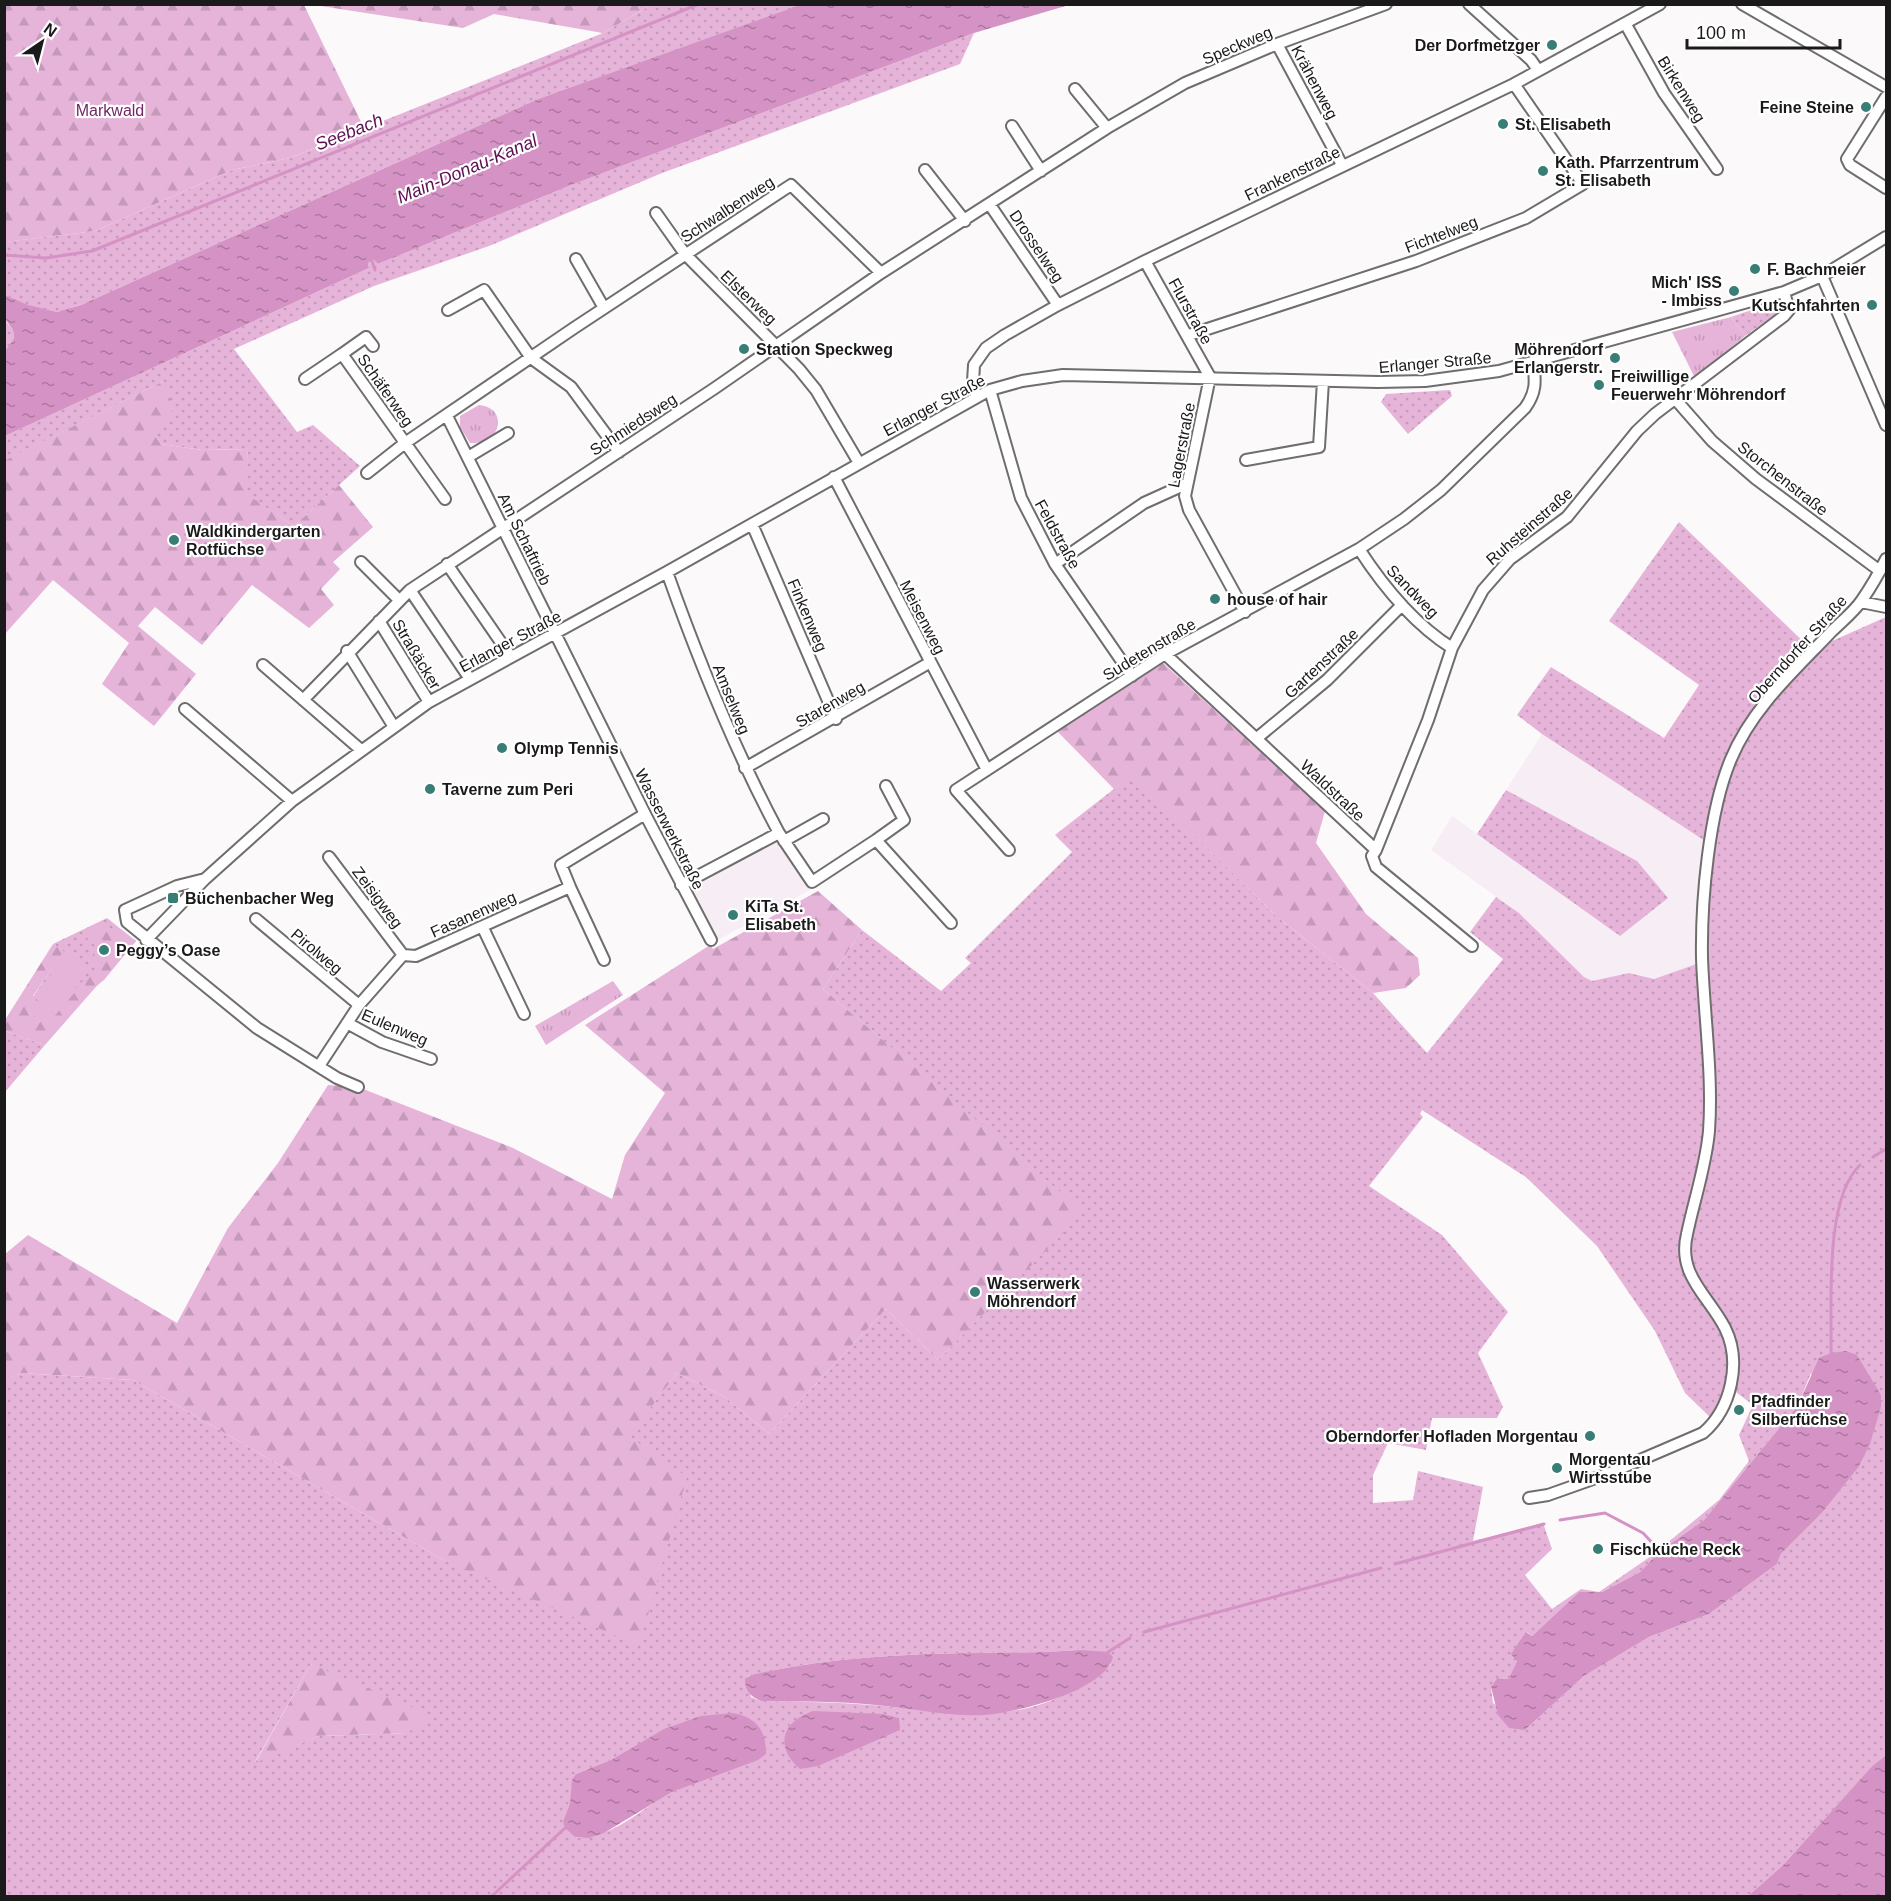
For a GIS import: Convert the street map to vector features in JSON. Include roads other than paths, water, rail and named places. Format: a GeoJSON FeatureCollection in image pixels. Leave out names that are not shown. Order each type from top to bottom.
{"type":"FeatureCollection","features":[{"type":"Feature","properties":{"kind":"street","name":"Speckweg"},"geometry":{"type":"LineString","coordinates":[[776,344],[881,273],[1107,128],[1185,83],[1277,44],[1386,4]]}},
{"type":"Feature","properties":{"kind":"street"},"geometry":{"type":"LineString","coordinates":[[1469,4],[1531,60],[1538,70]]}},
{"type":"Feature","properties":{"kind":"street","name":"Frankenstraße"},"geometry":{"type":"LineString","coordinates":[[976,396],[973,382],[974,365],[986,348],[1058,305],[1342,165],[1514,84],[1660,4]]}},
{"type":"Feature","properties":{"kind":"street"},"geometry":{"type":"LineString","coordinates":[[1742,4],[1887,87]]}},
{"type":"Feature","properties":{"kind":"street","name":"Birkenweg"},"geometry":{"type":"LineString","coordinates":[[1625,23],[1664,93],[1717,169]]}},
{"type":"Feature","properties":{"kind":"street","name":"Krähenweg"},"geometry":{"type":"LineString","coordinates":[[1277,44],[1342,165]]}},
{"type":"Feature","properties":{"kind":"street","name":"Fichtelweg"},"geometry":{"type":"LineString","coordinates":[[1189,335],[1416,261],[1526,218],[1583,184],[1514,84]]}},
{"type":"Feature","properties":{"kind":"street"},"geometry":{"type":"LineString","coordinates":[[1075,89],[1107,128]]}},
{"type":"Feature","properties":{"kind":"street"},"geometry":{"type":"LineString","coordinates":[[1887,97],[1847,159],[1850,165],[1887,188]]}},
{"type":"Feature","properties":{"kind":"street"},"geometry":{"type":"LineString","coordinates":[[1012,126],[1041,171]]}},
{"type":"Feature","properties":{"kind":"street"},"geometry":{"type":"LineString","coordinates":[[925,170],[965,221]]}},
{"type":"Feature","properties":{"kind":"street","name":"Schwalbenweg"},"geometry":{"type":"LineString","coordinates":[[447,416],[791,184],[881,273]]}},
{"type":"Feature","properties":{"kind":"street","name":"Drosselweg"},"geometry":{"type":"LineString","coordinates":[[990,205],[1058,305]]}},
{"type":"Feature","properties":{"kind":"street","name":"Elsterweg"},"geometry":{"type":"LineString","coordinates":[[656,213],[685,254],[776,344],[816,390],[858,463]]}},
{"type":"Feature","properties":{"kind":"street","name":"Erlanger Straße"},"geometry":{"type":"LineString","coordinates":[[205,879],[177,886],[125,910],[127,922],[146,940],[205,879],[292,801],[429,702],[667,572],[990,390],[1022,381],[1063,375],[1425,381],[1499,371],[1785,292],[1822,276],[1887,237]]}},
{"type":"Feature","properties":{"kind":"street"},"geometry":{"type":"LineString","coordinates":[[576,259],[604,308]]}},
{"type":"Feature","properties":{"kind":"street","name":"Flurstraße"},"geometry":{"type":"LineString","coordinates":[[1145,261],[1189,335],[1209,377]]}},
{"type":"Feature","properties":{"kind":"street"},"geometry":{"type":"LineString","coordinates":[[1822,276],[1887,424]]}},
{"type":"Feature","properties":{"kind":"street"},"geometry":{"type":"LineString","coordinates":[[448,310],[484,290],[531,358],[571,387],[619,452]]}},
{"type":"Feature","properties":{"kind":"street","name":"Ruhsteinstraße"},"geometry":{"type":"LineString","coordinates":[[1376,850],[1428,720],[1452,648],[1477,599],[1496,573],[1510,559],[1567,517],[1637,431],[1784,316],[1789,310],[1785,292]]}},
{"type":"Feature","properties":{"kind":"street","name":"Schäferweg"},"geometry":{"type":"LineString","coordinates":[[305,379],[366,337],[373,346]]}},
{"type":"Feature","properties":{"kind":"street","name":"Schmiedsweg"},"geometry":{"type":"LineString","coordinates":[[504,527],[619,452],[776,344]]}},
{"type":"Feature","properties":{"kind":"street","name":"Schäferweg"},"geometry":{"type":"LineString","coordinates":[[342,354],[445,499]]}},
{"type":"Feature","properties":{"kind":"street","name":"Sudetenstraße"},"geometry":{"type":"LineString","coordinates":[[1009,850],[956,790],[1165,654],[1359,549],[1441,490],[1525,408],[1533,397],[1537,384],[1533,363]]}},
{"type":"Feature","properties":{"kind":"street","name":"Lagerstraße"},"geometry":{"type":"LineString","coordinates":[[1209,377],[1185,496],[1189,510],[1245,612]]}},
{"type":"Feature","properties":{"kind":"street"},"geometry":{"type":"LineString","coordinates":[[1246,460],[1319,447],[1323,381]]}},
{"type":"Feature","properties":{"kind":"street","name":"Feldstraße"},"geometry":{"type":"LineString","coordinates":[[990,390],[1021,498],[1055,564],[1132,676]]}},
{"type":"Feature","properties":{"kind":"street","name":"Storchenstraße"},"geometry":{"type":"LineString","coordinates":[[1676,400],[1713,441],[1756,479],[1880,571]]}},
{"type":"Feature","properties":{"kind":"street","name":"Schäferweg"},"geometry":{"type":"LineString","coordinates":[[367,473],[405,443],[447,416]]}},
{"type":"Feature","properties":{"kind":"street","name":"Am Schaftrieb"},"geometry":{"type":"LineString","coordinates":[[447,416],[504,527],[555,634]]}},
{"type":"Feature","properties":{"kind":"street"},"geometry":{"type":"LineString","coordinates":[[468,457],[508,433]]}},
{"type":"Feature","properties":{"kind":"street","name":"Meisenweg"},"geometry":{"type":"LineString","coordinates":[[834,477],[929,663],[987,770]]}},
{"type":"Feature","properties":{"kind":"street"},"geometry":{"type":"LineString","coordinates":[[1055,564],[1144,503],[1186,484]]}},
{"type":"Feature","properties":{"kind":"street","name":"Finkenweg"},"geometry":{"type":"LineString","coordinates":[[752,524],[836,718]]}},
{"type":"Feature","properties":{"kind":"street","name":"Straßäcker"},"geometry":{"type":"LineString","coordinates":[[303,700],[347,651],[410,590],[504,527]]}},
{"type":"Feature","properties":{"kind":"street","name":"Sandweg"},"geometry":{"type":"LineString","coordinates":[[1359,549],[1402,605],[1452,648]]}},
{"type":"Feature","properties":{"kind":"street","name":"Oberndorfer Straße"},"geometry":{"type":"LineString","coordinates":[[1529,1498],[1548,1496],[1702,1433],[1718,1418],[1727,1398],[1732,1368],[1731,1344],[1725,1328],[1696,1288],[1685,1262],[1686,1238],[1709,1129],[1703,972],[1708,857],[1715,808],[1732,756],[1776,690],[1861,602],[1887,559]]}},
{"type":"Feature","properties":{"kind":"street","name":"Straßäcker"},"geometry":{"type":"LineString","coordinates":[[361,562],[399,600]]}},
{"type":"Feature","properties":{"kind":"street"},"geometry":{"type":"LineString","coordinates":[[447,564],[511,657]]}},
{"type":"Feature","properties":{"kind":"street","name":"Amselweg"},"geometry":{"type":"LineString","coordinates":[[667,572],[712,693],[745,768],[782,837],[812,882],[904,820],[886,786]]}},
{"type":"Feature","properties":{"kind":"street","name":"Straßäcker"},"geometry":{"type":"LineString","coordinates":[[410,590],[470,679]]}},
{"type":"Feature","properties":{"kind":"street"},"geometry":{"type":"LineString","coordinates":[[1861,602],[1887,607]]}},
{"type":"Feature","properties":{"kind":"street","name":"Gartenstraße"},"geometry":{"type":"LineString","coordinates":[[1257,738],[1327,680],[1402,605]]}},
{"type":"Feature","properties":{"kind":"street","name":"Straßäcker"},"geometry":{"type":"LineString","coordinates":[[379,621],[429,702]]}},
{"type":"Feature","properties":{"kind":"street","name":"Wasserwerkstraße"},"geometry":{"type":"LineString","coordinates":[[555,634],[681,885],[711,939]]}},
{"type":"Feature","properties":{"kind":"street"},"geometry":{"type":"LineString","coordinates":[[347,651],[394,727]]}},
{"type":"Feature","properties":{"kind":"street","name":"Waldstraße"},"geometry":{"type":"LineString","coordinates":[[1165,654],[1376,850],[1372,856],[1376,867],[1472,946]]}},
{"type":"Feature","properties":{"kind":"street","name":"Starenweg"},"geometry":{"type":"LineString","coordinates":[[745,768],[929,663]]}},
{"type":"Feature","properties":{"kind":"street"},"geometry":{"type":"LineString","coordinates":[[263,665],[361,750]]}},
{"type":"Feature","properties":{"kind":"street"},"geometry":{"type":"LineString","coordinates":[[184,709],[292,801]]}},
{"type":"Feature","properties":{"kind":"street"},"geometry":{"type":"LineString","coordinates":[[604,960],[561,865],[645,814]]}},
{"type":"Feature","properties":{"kind":"street"},"geometry":{"type":"LineString","coordinates":[[681,885],[823,819]]}},
{"type":"Feature","properties":{"kind":"street"},"geometry":{"type":"LineString","coordinates":[[876,840],[951,923]]}},
{"type":"Feature","properties":{"kind":"street","name":"Zeisigweg"},"geometry":{"type":"LineString","coordinates":[[329,857],[403,955]]}},
{"type":"Feature","properties":{"kind":"street","name":"Fasanenweg"},"geometry":{"type":"LineString","coordinates":[[403,955],[416,956],[570,887]]}},
{"type":"Feature","properties":{"kind":"street","name":"Pirolweg"},"geometry":{"type":"LineString","coordinates":[[256,919],[359,1005]]}},
{"type":"Feature","properties":{"kind":"street"},"geometry":{"type":"LineString","coordinates":[[483,927],[524,1014]]}},
{"type":"Feature","properties":{"kind":"street"},"geometry":{"type":"LineString","coordinates":[[146,940],[257,1028],[318,1066],[358,1087]]}},
{"type":"Feature","properties":{"kind":"street"},"geometry":{"type":"LineString","coordinates":[[318,1066],[359,1005],[403,955]]}},
{"type":"Feature","properties":{"kind":"street","name":"Eulenweg"},"geometry":{"type":"LineString","coordinates":[[347,1023],[382,1042],[431,1059]]}},
{"type":"Feature","properties":{"kind":"water","name":"Main-Donau-Kanal"},"geometry":{"type":"Polygon","coordinates":[[[803,4],[1069,5],[974,33],[574,184],[378,264],[374,260],[368,263],[369,268],[5,436],[5,351],[14,339],[13,330],[5,319],[5,295],[28,305],[57,312],[81,305],[538,99],[803,4]]]}},
{"type":"Feature","properties":{"kind":"water"},"geometry":{"type":"Polygon","coordinates":[[[1846,1351],[1857,1355],[1881,1395],[1881,1407],[1870,1444],[1858,1468],[1822,1513],[1781,1554],[1777,1564],[1709,1614],[1649,1637],[1584,1676],[1525,1730],[1509,1728],[1498,1715],[1491,1687],[1497,1678],[1509,1679],[1517,1661],[1511,1654],[1526,1632],[1532,1636],[1579,1592],[1602,1592],[1640,1572],[1660,1551],[1704,1520],[1798,1405],[1819,1358],[1831,1353],[1846,1351]]]}},
{"type":"Feature","properties":{"kind":"water"},"geometry":{"type":"Polygon","coordinates":[[[1080,1650],[1108,1652],[1113,1657],[1107,1669],[1080,1688],[1043,1703],[994,1714],[950,1714],[847,1703],[761,1701],[749,1693],[745,1683],[745,1679],[751,1675],[779,1669],[862,1658],[919,1654],[1080,1650]]]}},
{"type":"Feature","properties":{"kind":"water"},"geometry":{"type":"Polygon","coordinates":[[[813,1711],[883,1714],[899,1718],[900,1730],[818,1766],[800,1769],[787,1752],[785,1736],[794,1721],[813,1711]]]}},
{"type":"Feature","properties":{"kind":"water"},"geometry":{"type":"Polygon","coordinates":[[[733,1713],[748,1718],[762,1732],[766,1754],[758,1760],[672,1792],[604,1833],[589,1838],[575,1837],[565,1828],[563,1821],[570,1803],[572,1780],[576,1774],[613,1759],[664,1729],[701,1716],[733,1713]]]}},
{"type":"Feature","properties":{"kind":"water"},"geometry":{"type":"Polygon","coordinates":[[[1886,1755],[1886,1896],[1748,1896],[1783,1865],[1872,1766],[1886,1755]]]}},
{"type":"Feature","properties":{"kind":"waterway","name":"Seebach"},"geometry":{"type":"LineString","coordinates":[[4,255],[46,258],[92,251],[699,4]]}},
{"type":"Feature","properties":{"kind":"waterway"},"geometry":{"type":"LineString","coordinates":[[372,261],[375,270]]}},
{"type":"Feature","properties":{"kind":"waterway"},"geometry":{"type":"LineString","coordinates":[[1873,1157],[1886,1149]]}},
{"type":"Feature","properties":{"kind":"waterway"},"geometry":{"type":"LineString","coordinates":[[1831,1353],[1831,1281],[1835,1227],[1840,1202],[1848,1181],[1860,1165]]}},
{"type":"Feature","properties":{"kind":"waterway"},"geometry":{"type":"LineString","coordinates":[[1560,1520],[1605,1513],[1643,1533],[1660,1551]]}},
{"type":"Feature","properties":{"kind":"waterway"},"geometry":{"type":"LineString","coordinates":[[1395,1564],[1544,1524]]}},
{"type":"Feature","properties":{"kind":"waterway"},"geometry":{"type":"LineString","coordinates":[[1144,1632],[1381,1568]]}},
{"type":"Feature","properties":{"kind":"waterway"},"geometry":{"type":"LineString","coordinates":[[1108,1652],[1130,1638]]}},
{"type":"Feature","properties":{"kind":"waterway"},"geometry":{"type":"LineString","coordinates":[[492,1896],[565,1828]]}},
{"type":"Feature","properties":{"kind":"place","name":"Der Dorfmetzger"},"geometry":{"type":"Point","coordinates":[1552,45]}},
{"type":"Feature","properties":{"kind":"place","name":"Feine Steine"},"geometry":{"type":"Point","coordinates":[1866,107]}},
{"type":"Feature","properties":{"kind":"place","name":"St. Elisabeth"},"geometry":{"type":"Point","coordinates":[1503,124]}},
{"type":"Feature","properties":{"kind":"place","name":"Kath. Pfarrzentrum St. Elisabeth"},"geometry":{"type":"Point","coordinates":[1543,171]}},
{"type":"Feature","properties":{"kind":"place","name":"F. Bachmeier"},"geometry":{"type":"Point","coordinates":[1755,269]}},
{"type":"Feature","properties":{"kind":"place","name":"Mich' ISS - Imbiss"},"geometry":{"type":"Point","coordinates":[1734,291]}},
{"type":"Feature","properties":{"kind":"place","name":"Kutschfahrten"},"geometry":{"type":"Point","coordinates":[1872,305]}},
{"type":"Feature","properties":{"kind":"place","name":"Station Speckweg"},"geometry":{"type":"Point","coordinates":[744,349]}},
{"type":"Feature","properties":{"kind":"place","name":"Möhrendorf Erlangerstr."},"geometry":{"type":"Point","coordinates":[1615,358]}},
{"type":"Feature","properties":{"kind":"place","name":"Freiwillige Feuerwehr Möhrendorf"},"geometry":{"type":"Point","coordinates":[1599,385]}},
{"type":"Feature","properties":{"kind":"place","name":"Waldkindergarten Rotfüchse"},"geometry":{"type":"Point","coordinates":[174,540]}},
{"type":"Feature","properties":{"kind":"place","name":"house of hair"},"geometry":{"type":"Point","coordinates":[1215,599]}},
{"type":"Feature","properties":{"kind":"place","name":"Olymp Tennis"},"geometry":{"type":"Point","coordinates":[502,748]}},
{"type":"Feature","properties":{"kind":"place","name":"Taverne zum Peri"},"geometry":{"type":"Point","coordinates":[430,789]}},
{"type":"Feature","properties":{"kind":"place","name":"Büchenbacher Weg"},"geometry":{"type":"Point","coordinates":[173,898]}},
{"type":"Feature","properties":{"kind":"place","name":"KiTa St. Elisabeth"},"geometry":{"type":"Point","coordinates":[733,915]}},
{"type":"Feature","properties":{"kind":"place","name":"Peggy’s Oase"},"geometry":{"type":"Point","coordinates":[104,950]}},
{"type":"Feature","properties":{"kind":"place","name":"Wasserwerk Möhrendorf"},"geometry":{"type":"Point","coordinates":[975,1292]}},
{"type":"Feature","properties":{"kind":"place","name":"Pfadfinder Silberfüchse"},"geometry":{"type":"Point","coordinates":[1739,1410]}},
{"type":"Feature","properties":{"kind":"place","name":"Oberndorfer Hofladen Morgentau"},"geometry":{"type":"Point","coordinates":[1590,1436]}},
{"type":"Feature","properties":{"kind":"place","name":"Morgentau Wirtsstube"},"geometry":{"type":"Point","coordinates":[1557,1468]}},
{"type":"Feature","properties":{"kind":"place","name":"Fischküche Reck"},"geometry":{"type":"Point","coordinates":[1598,1549]}},
{"type":"Feature","properties":{"kind":"park label","name":"Markwald"},"geometry":{"type":"Point","coordinates":[110,110]}}]}
